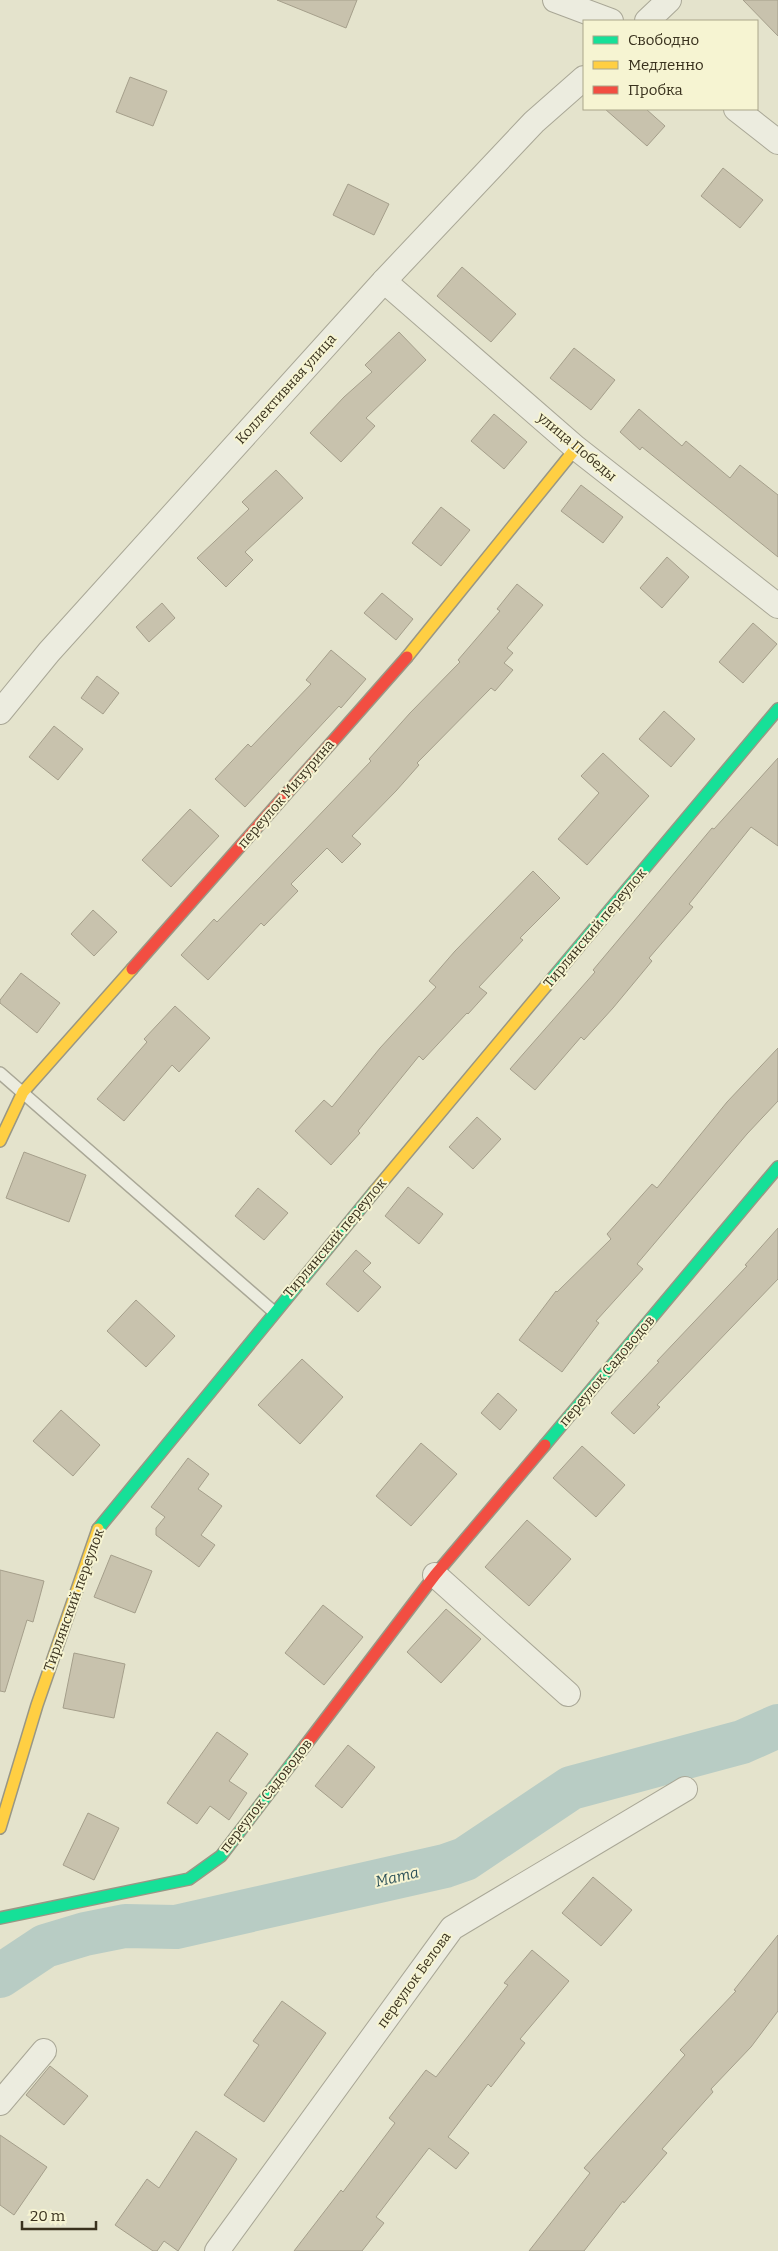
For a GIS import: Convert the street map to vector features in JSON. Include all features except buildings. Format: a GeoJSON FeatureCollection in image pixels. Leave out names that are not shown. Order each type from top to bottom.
{"type":"FeatureCollection","features":[{"type":"Feature","properties":{"kind":"street"},"geometry":{"type":"LineString","coordinates":[[555,0],[608,20]]}},
{"type":"Feature","properties":{"kind":"street"},"geometry":{"type":"LineString","coordinates":[[648,20],[668,0]]}},
{"type":"Feature","properties":{"kind":"street","name":"Коллективная улица"},"geometry":{"type":"LineString","coordinates":[[0,712],[48,652],[384,281],[534,122],[583,79]]}},
{"type":"Feature","properties":{"kind":"street"},"geometry":{"type":"LineString","coordinates":[[737,110],[778,142]]}},
{"type":"Feature","properties":{"kind":"street","name":"улица Победы"},"geometry":{"type":"LineString","coordinates":[[384,281],[576,448],[778,606]]}},
{"type":"Feature","properties":{"kind":"street","name":"переулок Мичурина"},"geometry":{"type":"LineString","coordinates":[[0,1141],[23,1092],[404,661],[576,448]]}},
{"type":"Feature","properties":{"kind":"street","name":"Тирлянский переулок"},"geometry":{"type":"LineString","coordinates":[[0,1828],[37,1705],[99,1528],[274,1312],[778,709]]}},
{"type":"Feature","properties":{"kind":"street","name":"переулок Садоводов"},"geometry":{"type":"LineString","coordinates":[[0,1918],[149,1889],[189,1879],[221,1856],[435,1575],[778,1167]]}},
{"type":"Feature","properties":{"kind":"street"},"geometry":{"type":"LineString","coordinates":[[435,1575],[568,1694]]}},
{"type":"Feature","properties":{"kind":"street","name":"переулок Белова"},"geometry":{"type":"LineString","coordinates":[[217,2251],[452,1928],[685,1789]]}},
{"type":"Feature","properties":{"kind":"street"},"geometry":{"type":"LineString","coordinates":[[0,2102],[44,2051]]}},
{"type":"Feature","properties":{"kind":"lane"},"geometry":{"type":"LineString","coordinates":[[0,1073],[274,1312]]}},
{"type":"Feature","properties":{"kind":"waterway","name":"Мата"},"geometry":{"type":"LineString","coordinates":[[0,1976],[45,1946],[85,1934],[125,1926],[176,1927],[445,1866],[465,1859],[571,1788],[742,1742],[778,1726]]}},
{"type":"Feature","properties":{"kind":"traffic: fast"},"geometry":{"type":"LineString","coordinates":[[546,986],[778,709]]}},
{"type":"Feature","properties":{"kind":"traffic: fast"},"geometry":{"type":"LineString","coordinates":[[545,1445],[778,1167]]}},
{"type":"Feature","properties":{"kind":"traffic: fast"},"geometry":{"type":"LineString","coordinates":[[98,1529],[374,1192]]}},
{"type":"Feature","properties":{"kind":"traffic: fast"},"geometry":{"type":"LineString","coordinates":[[0,1918],[189,1879],[221,1856],[305,1746]]}},
{"type":"Feature","properties":{"kind":"traffic: slow"},"geometry":{"type":"LineString","coordinates":[[407,657],[576,448]]}},
{"type":"Feature","properties":{"kind":"traffic: slow"},"geometry":{"type":"LineString","coordinates":[[0,1141],[23,1092],[132,969]]}},
{"type":"Feature","properties":{"kind":"traffic: slow"},"geometry":{"type":"LineString","coordinates":[[374,1192],[546,986]]}},
{"type":"Feature","properties":{"kind":"traffic: slow"},"geometry":{"type":"LineString","coordinates":[[0,1828],[37,1705],[98,1529]]}},
{"type":"Feature","properties":{"kind":"traffic: jam"},"geometry":{"type":"LineString","coordinates":[[132,969],[407,657]]}},
{"type":"Feature","properties":{"kind":"traffic: jam"},"geometry":{"type":"LineString","coordinates":[[305,1746],[435,1575],[545,1445]]}}]}
